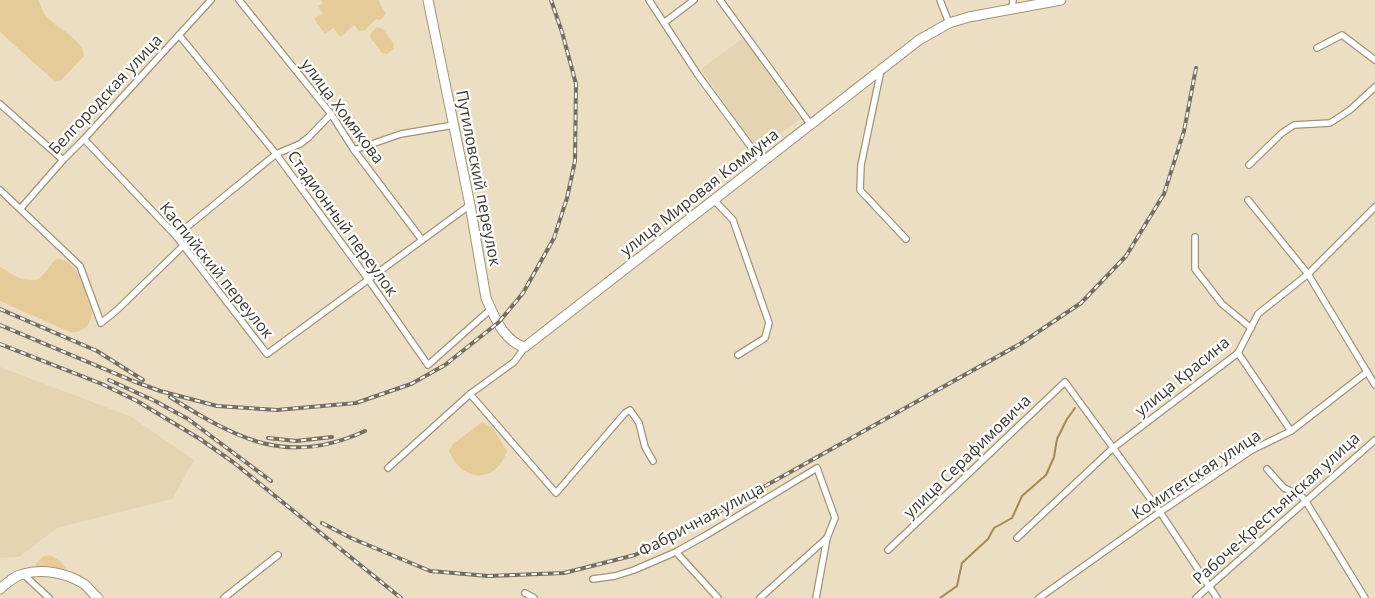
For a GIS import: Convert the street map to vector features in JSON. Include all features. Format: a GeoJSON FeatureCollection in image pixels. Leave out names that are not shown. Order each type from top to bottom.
{"type":"FeatureCollection","features":[{"type":"Feature","properties":{"kind":"main road","name":"Путиловский переулок"},"geometry":{"type":"LineString","coordinates":[[428,0],[470,205],[486,298],[510,340],[525,347]]}},
{"type":"Feature","properties":{"kind":"main road","name":"улица Мировая Коммуна"},"geometry":{"type":"LineString","coordinates":[[525,347],[919,40],[949,23],[1013,4],[1061,0]]}},
{"type":"Feature","properties":{"kind":"main road"},"geometry":{"type":"LineString","coordinates":[[0,589],[9,581],[23,574],[43,571],[62,574],[84,584],[98,598]]}},
{"type":"Feature","properties":{"kind":"street","name":"Белгородская улица"},"geometry":{"type":"LineString","coordinates":[[21,208],[211,0]]}},
{"type":"Feature","properties":{"kind":"street","name":"улица Хомякова"},"geometry":{"type":"LineString","coordinates":[[239,0],[331,114],[354,150],[422,240]]}},
{"type":"Feature","properties":{"kind":"street"},"geometry":{"type":"LineString","coordinates":[[650,0],[698,75],[762,162]]}},
{"type":"Feature","properties":{"kind":"street"},"geometry":{"type":"LineString","coordinates":[[665,22],[694,0]]}},
{"type":"Feature","properties":{"kind":"street"},"geometry":{"type":"LineString","coordinates":[[720,0],[811,125]]}},
{"type":"Feature","properties":{"kind":"street"},"geometry":{"type":"LineString","coordinates":[[940,0],[949,23]]}},
{"type":"Feature","properties":{"kind":"street","name":"Стадионный переулок"},"geometry":{"type":"LineString","coordinates":[[178,35],[276,154],[368,279],[428,365],[491,309]]}},
{"type":"Feature","properties":{"kind":"street"},"geometry":{"type":"LineString","coordinates":[[1317,48],[1342,35],[1375,60]]}},
{"type":"Feature","properties":{"kind":"street"},"geometry":{"type":"LineString","coordinates":[[881,70],[861,165],[860,190],[906,238]]}},
{"type":"Feature","properties":{"kind":"street"},"geometry":{"type":"LineString","coordinates":[[1249,165],[1282,132],[1294,125],[1330,122],[1350,110],[1375,87]]}},
{"type":"Feature","properties":{"kind":"street"},"geometry":{"type":"LineString","coordinates":[[0,104],[63,160]]}},
{"type":"Feature","properties":{"kind":"street"},"geometry":{"type":"LineString","coordinates":[[176,236],[276,154],[304,141],[331,114]]}},
{"type":"Feature","properties":{"kind":"street"},"geometry":{"type":"LineString","coordinates":[[354,150],[401,134],[454,125]]}},
{"type":"Feature","properties":{"kind":"street","name":"Каспийский переулок"},"geometry":{"type":"LineString","coordinates":[[84,139],[176,236],[267,354],[368,279]]}},
{"type":"Feature","properties":{"kind":"street"},"geometry":{"type":"LineString","coordinates":[[0,190],[80,266],[101,323],[183,246]]}},
{"type":"Feature","properties":{"kind":"street"},"geometry":{"type":"LineString","coordinates":[[714,200],[733,220],[769,323],[765,338],[738,355]]}},
{"type":"Feature","properties":{"kind":"street"},"geometry":{"type":"LineString","coordinates":[[1248,200],[1308,274],[1375,385]]}},
{"type":"Feature","properties":{"kind":"street"},"geometry":{"type":"LineString","coordinates":[[368,279],[470,205]]}},
{"type":"Feature","properties":{"kind":"street","name":"улица Красина"},"geometry":{"type":"LineString","coordinates":[[1017,538],[1113,448],[1238,353],[1258,314],[1308,274],[1375,207]]}},
{"type":"Feature","properties":{"kind":"street"},"geometry":{"type":"LineString","coordinates":[[1195,237],[1195,269],[1222,304],[1251,328]]}},
{"type":"Feature","properties":{"kind":"street","name":"улица Мировая Коммуна"},"geometry":{"type":"LineString","coordinates":[[388,468],[470,394],[514,362],[525,347]]}},
{"type":"Feature","properties":{"kind":"street"},"geometry":{"type":"LineString","coordinates":[[1238,353],[1291,431]]}},
{"type":"Feature","properties":{"kind":"street","name":"Комитетская улица"},"geometry":{"type":"LineString","coordinates":[[1039,598],[1160,512],[1252,450],[1291,431],[1367,372]]}},
{"type":"Feature","properties":{"kind":"street","name":"улица Серафимовича"},"geometry":{"type":"LineString","coordinates":[[888,550],[1065,382],[1113,448]]}},
{"type":"Feature","properties":{"kind":"street"},"geometry":{"type":"LineString","coordinates":[[470,394],[556,493],[625,413],[630,410],[639,423],[645,447],[653,461]]}},
{"type":"Feature","properties":{"kind":"street","name":"Рабоче-Крестьянская улица"},"geometry":{"type":"LineString","coordinates":[[1196,598],[1375,440]]}},
{"type":"Feature","properties":{"kind":"street"},"geometry":{"type":"LineString","coordinates":[[1113,448],[1160,512],[1217,598]]}},
{"type":"Feature","properties":{"kind":"street","name":"Фабричная улица"},"geometry":{"type":"LineString","coordinates":[[593,579],[615,576],[676,552],[817,468],[835,518],[827,538]]}},
{"type":"Feature","properties":{"kind":"street"},"geometry":{"type":"LineString","coordinates":[[1267,468],[1284,488],[1300,495],[1305,500],[1365,598]]}},
{"type":"Feature","properties":{"kind":"street"},"geometry":{"type":"LineString","coordinates":[[760,598],[827,538]]}},
{"type":"Feature","properties":{"kind":"street"},"geometry":{"type":"LineString","coordinates":[[816,598],[827,538]]}},
{"type":"Feature","properties":{"kind":"street"},"geometry":{"type":"LineString","coordinates":[[676,552],[718,598]]}},
{"type":"Feature","properties":{"kind":"street"},"geometry":{"type":"LineString","coordinates":[[224,598],[278,554]]}},
{"type":"Feature","properties":{"kind":"street"},"geometry":{"type":"LineString","coordinates":[[23,574],[50,598]]}},
{"type":"Feature","properties":{"kind":"street"},"geometry":{"type":"LineString","coordinates":[[525,592],[534,598]]}},
{"type":"Feature","properties":{"kind":"shaded area"},"geometry":{"type":"Polygon","coordinates":[[[0,0],[38,0],[46,16],[75,39],[84,56],[61,80],[56,81],[52,79],[0,32],[0,0]]]}},
{"type":"Feature","properties":{"kind":"shaded area"},"geometry":{"type":"Polygon","coordinates":[[[321,0],[378,0],[386,14],[380,20],[376,19],[365,30],[359,31],[354,25],[340,37],[333,28],[325,34],[314,19],[323,13],[318,6],[323,3],[321,0]]]}},
{"type":"Feature","properties":{"kind":"shaded area"},"geometry":{"type":"Polygon","coordinates":[[[377,27],[383,29],[394,44],[393,49],[387,54],[382,53],[370,37],[377,27]]]}},
{"type":"Feature","properties":{"kind":"shaded area"},"geometry":{"type":"Polygon","coordinates":[[[743,38],[800,119],[757,151],[701,69],[743,38]]]}},
{"type":"Feature","properties":{"kind":"shaded area"},"geometry":{"type":"Polygon","coordinates":[[[57,259],[64,260],[70,264],[76,271],[84,288],[92,316],[82,330],[70,332],[0,301],[0,267],[22,279],[33,280],[44,274],[57,259]]]}},
{"type":"Feature","properties":{"kind":"shaded area"},"geometry":{"type":"Polygon","coordinates":[[[0,367],[130,416],[194,460],[172,499],[57,528],[19,557],[0,558],[0,367]]]}},
{"type":"Feature","properties":{"kind":"shaded area"},"geometry":{"type":"Polygon","coordinates":[[[482,422],[492,427],[507,451],[502,462],[495,470],[487,474],[470,474],[462,469],[449,451],[453,444],[482,422]]]}},
{"type":"Feature","properties":{"kind":"shaded area"},"geometry":{"type":"Polygon","coordinates":[[[50,555],[62,563],[66,570],[53,567],[36,567],[36,563],[44,556],[50,555]]]}},
{"type":"Feature","properties":{"kind":"waterway"},"geometry":{"type":"LineString","coordinates":[[940,598],[957,586],[962,563],[988,539],[994,528],[1012,518],[1022,496],[1046,475],[1054,457],[1057,439],[1075,408]]}},
{"type":"Feature","properties":{"kind":"railway"},"geometry":{"type":"LineString","coordinates":[[0,325],[133,381],[160,391],[217,406],[277,410],[356,403],[411,384],[445,365],[499,322],[523,293],[554,238],[567,198],[575,161],[576,84],[551,0]]}},
{"type":"Feature","properties":{"kind":"railway"},"geometry":{"type":"LineString","coordinates":[[322,523],[351,538],[430,571],[488,576],[564,573],[635,555],[706,519],[1020,344],[1081,303],[1126,256],[1164,194],[1184,131],[1196,68]]}},
{"type":"Feature","properties":{"kind":"railway"},"geometry":{"type":"LineString","coordinates":[[0,309],[97,351],[143,380]]}},
{"type":"Feature","properties":{"kind":"railway"},"geometry":{"type":"LineString","coordinates":[[0,344],[102,384],[137,401],[200,439],[233,462],[401,598]]}},
{"type":"Feature","properties":{"kind":"railway"},"geometry":{"type":"LineString","coordinates":[[109,380],[155,401],[188,419],[271,481]]}},
{"type":"Feature","properties":{"kind":"railway"},"geometry":{"type":"LineString","coordinates":[[170,397],[218,425],[241,436],[263,443],[287,447],[311,447],[337,442],[365,431]]}},
{"type":"Feature","properties":{"kind":"railway"},"geometry":{"type":"LineString","coordinates":[[268,438],[296,441],[332,437]]}}]}
